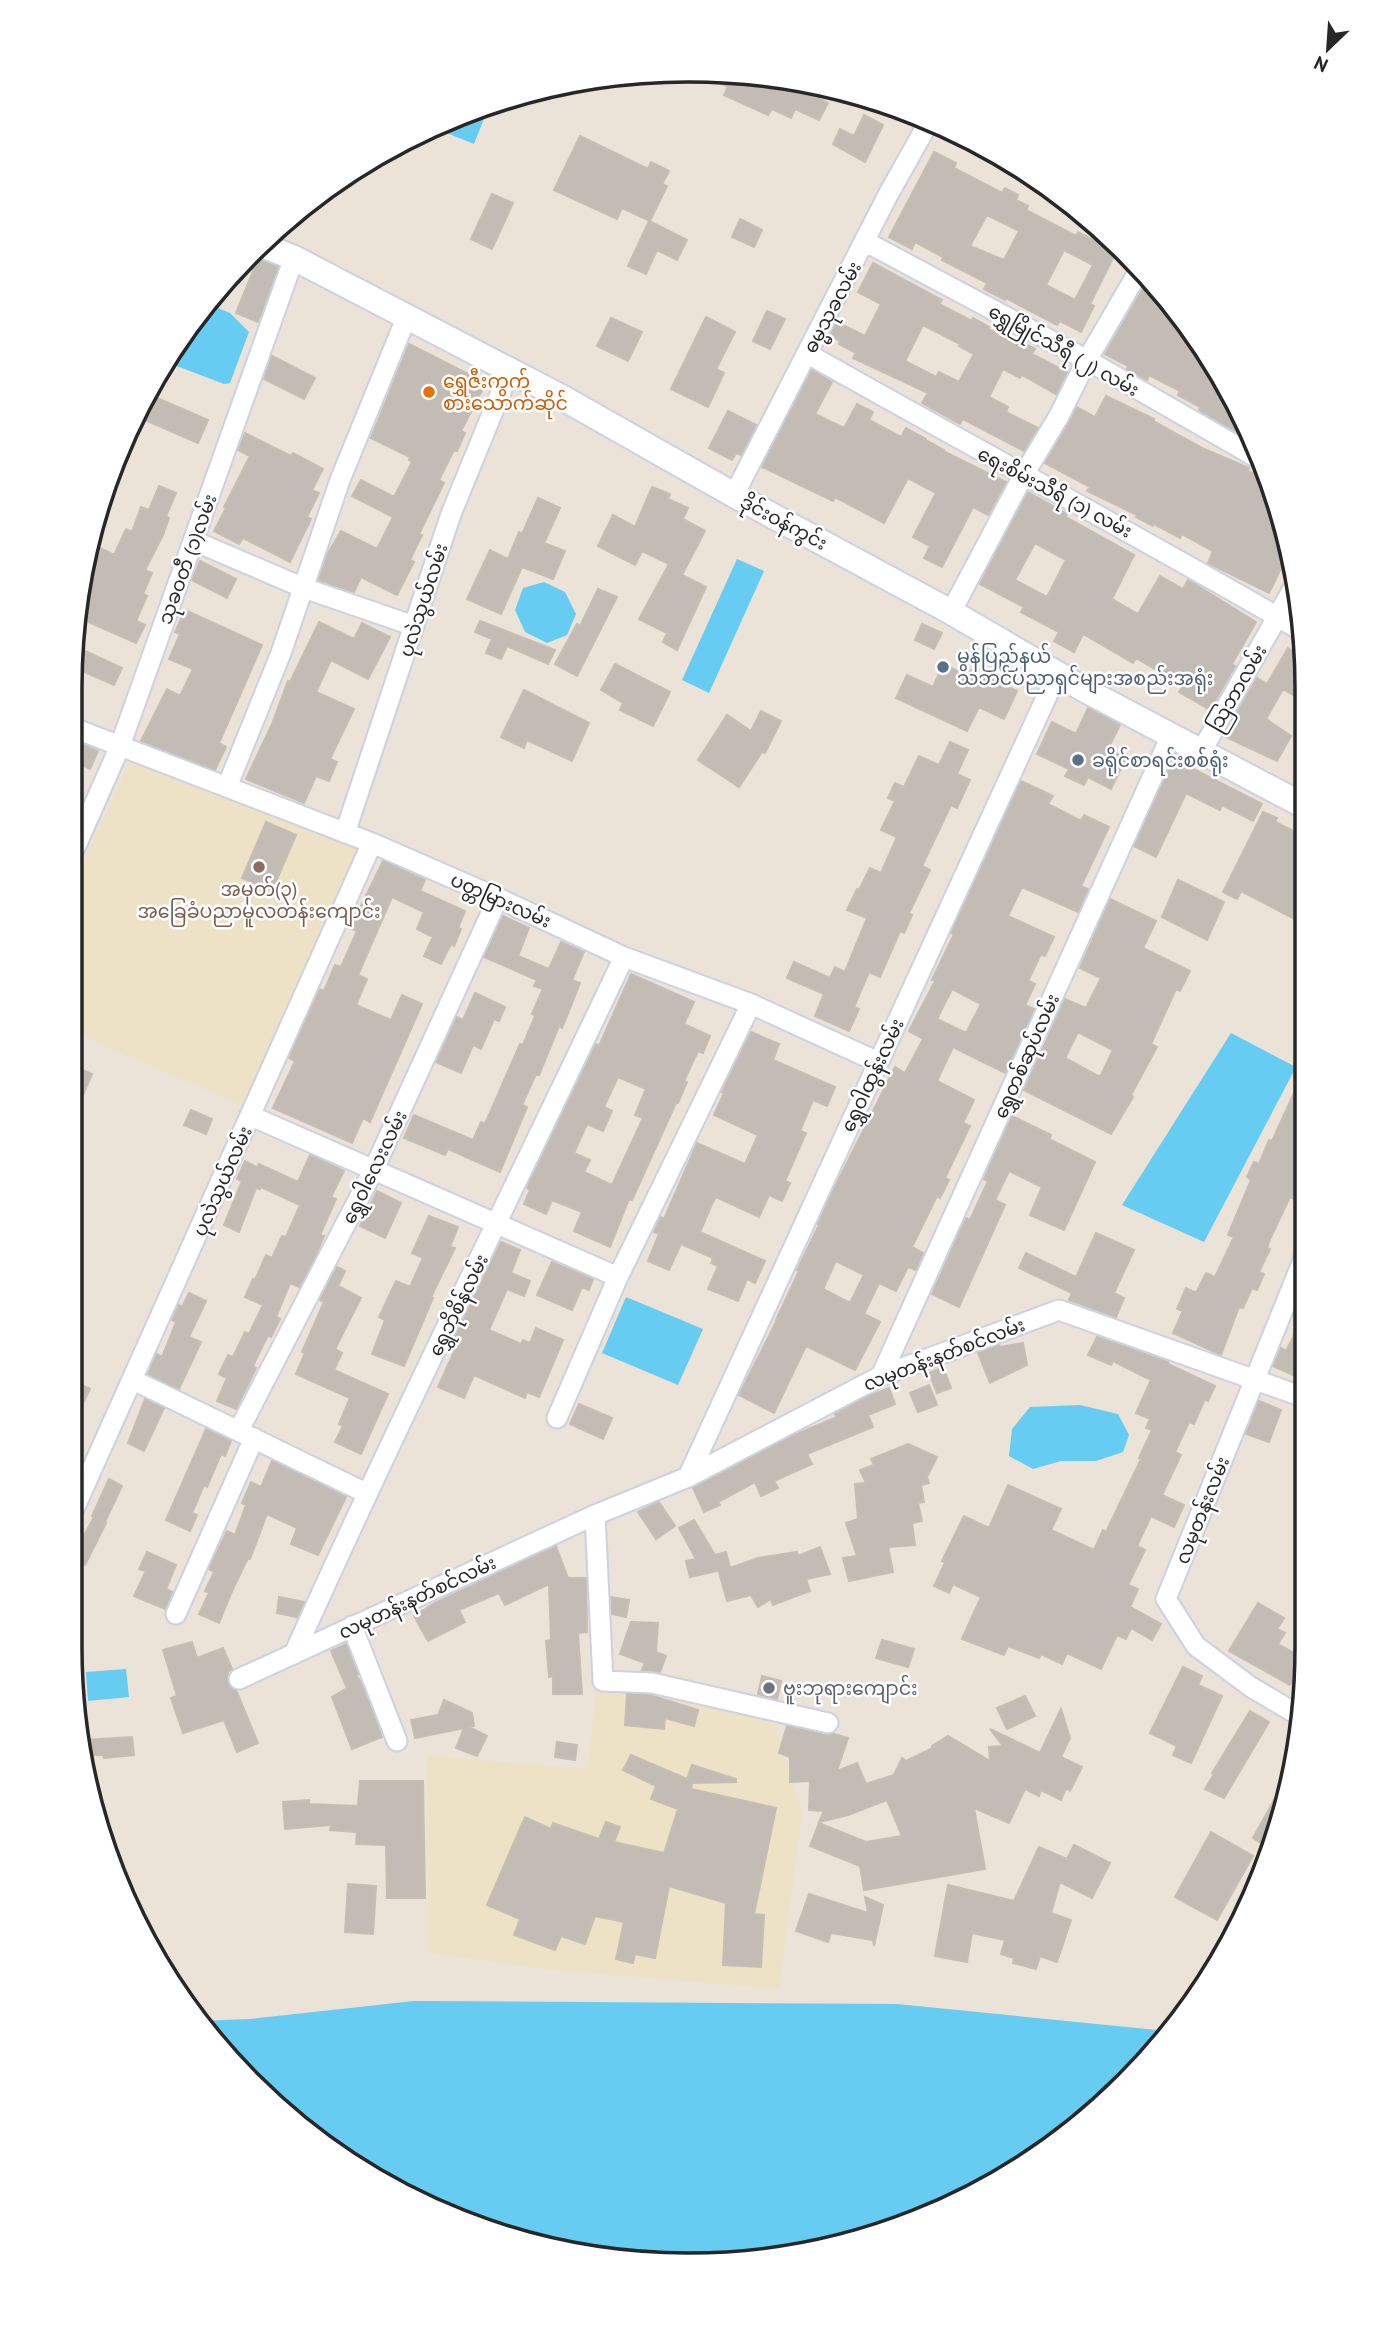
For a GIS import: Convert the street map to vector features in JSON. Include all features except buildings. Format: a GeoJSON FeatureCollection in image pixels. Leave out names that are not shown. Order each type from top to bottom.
{"type":"FeatureCollection","features":[{"type":"Feature","properties":{"kind":"street","name":"ဓမ္မသုခလမ်း"},"geometry":{"type":"LineString","coordinates":[[734,495],[889,193],[925,130]]}},
{"type":"Feature","properties":{"kind":"street","name":"ရွှေမြိုင်သီရီ (၂) လမ်း"},"geometry":{"type":"LineString","coordinates":[[866,242],[1087,360],[1247,452]]}},
{"type":"Feature","properties":{"kind":"street","name":"ဒိုင်းဝန်ကွင်း"},"geometry":{"type":"LineString","coordinates":[[272,249],[563,398],[734,495],[951,612],[1057,674],[1295,801]]}},
{"type":"Feature","properties":{"kind":"street","name":"သုခဝတီ (၁)လမ်း"},"geometry":{"type":"LineString","coordinates":[[82,833],[121,746],[294,258]]}},
{"type":"Feature","properties":{"kind":"street"},"geometry":{"type":"LineString","coordinates":[[951,612],[1023,476],[1134,279]]}},
{"type":"Feature","properties":{"kind":"street"},"geometry":{"type":"LineString","coordinates":[[226,787],[281,653],[340,480],[407,316]]}},
{"type":"Feature","properties":{"kind":"street","name":"ရေးစိမ်းသီရိ (၁) လမ်း"},"geometry":{"type":"LineString","coordinates":[[807,354],[1023,476],[1154,545],[1291,625]]}},
{"type":"Feature","properties":{"kind":"street","name":"ပုလဲသွယ်လမ်း"},"geometry":{"type":"LineString","coordinates":[[345,833],[451,514],[510,370]]}},
{"type":"Feature","properties":{"kind":"street"},"geometry":{"type":"LineString","coordinates":[[194,541],[304,588],[414,626]]}},
{"type":"Feature","properties":{"kind":"street","name":"သြဘာလမ်း"},"geometry":{"type":"LineString","coordinates":[[1201,752],[1288,598]]}},
{"type":"Feature","properties":{"kind":"street","name":"ရွှေဝါထွန်းလမ်း"},"geometry":{"type":"LineString","coordinates":[[688,1477],[1057,674]]}},
{"type":"Feature","properties":{"kind":"street","name":"ပတ္တမြားလမ်း"},"geometry":{"type":"LineString","coordinates":[[82,731],[372,843],[624,957],[751,1004],[878,1062]]}},
{"type":"Feature","properties":{"kind":"street","name":"ရွှေတစ်ဆုပ်လမ်း"},"geometry":{"type":"LineString","coordinates":[[881,1376],[1171,736]]}},
{"type":"Feature","properties":{"kind":"street","name":"ပုလဲသွယ်လမ်း"},"geometry":{"type":"LineString","coordinates":[[82,1492],[372,843]]}},
{"type":"Feature","properties":{"kind":"street","name":"ရွှေဝါလေးလမ်း"},"geometry":{"type":"LineString","coordinates":[[176,1614],[247,1434],[374,1169],[498,898]]}},
{"type":"Feature","properties":{"kind":"street","name":"ရွှေဘိုစိန်လမ်း"},"geometry":{"type":"LineString","coordinates":[[294,1654],[366,1493],[498,1224],[624,957]]}},
{"type":"Feature","properties":{"kind":"street"},"geometry":{"type":"LineString","coordinates":[[557,1418],[618,1277],[751,1004]]}},
{"type":"Feature","properties":{"kind":"street"},"geometry":{"type":"LineString","coordinates":[[251,1116],[618,1277]]}},
{"type":"Feature","properties":{"kind":"street","name":"လမုတန်းလမ်း"},"geometry":{"type":"LineString","coordinates":[[1291,1711],[1251,1687],[1196,1646],[1166,1599],[1295,1280]]}},
{"type":"Feature","properties":{"kind":"street","name":"လမုတန်းနတ်စင်လမ်း"},"geometry":{"type":"LineString","coordinates":[[239,1679],[595,1515],[688,1477],[881,1376],[1059,1310],[1295,1394]]}},
{"type":"Feature","properties":{"kind":"street"},"geometry":{"type":"LineString","coordinates":[[133,1380],[366,1493]]}},
{"type":"Feature","properties":{"kind":"street"},"geometry":{"type":"LineString","coordinates":[[595,1515],[603,1681],[652,1683],[828,1723]]}},
{"type":"Feature","properties":{"kind":"street"},"geometry":{"type":"LineString","coordinates":[[352,1626],[397,1741]]}},
{"type":"Feature","properties":{"kind":"shaded area"},"geometry":{"type":"Polygon","coordinates":[[[131,758],[359,848],[251,1109],[82,1036],[82,867],[131,758]]]}},
{"type":"Feature","properties":{"kind":"shaded area"},"geometry":{"type":"Polygon","coordinates":[[[597,1684],[698,1689],[771,1715],[802,1813],[779,1989],[554,1970],[429,1953],[427,1756],[588,1769],[597,1684]]]}},
{"type":"Feature","properties":{"kind":"water"},"geometry":{"type":"Polygon","coordinates":[[[484,118],[474,144],[446,133],[484,118]]]}},
{"type":"Feature","properties":{"kind":"water"},"geometry":{"type":"Polygon","coordinates":[[[217,308],[230,313],[249,332],[230,383],[224,384],[175,366],[217,308]]]}},
{"type":"Feature","properties":{"kind":"water"},"geometry":{"type":"Polygon","coordinates":[[[737,559],[764,571],[709,693],[682,680],[737,559]]]}},
{"type":"Feature","properties":{"kind":"water"},"geometry":{"type":"Polygon","coordinates":[[[544,582],[565,592],[576,614],[567,635],[547,643],[525,632],[515,610],[523,588],[544,582]]]}},
{"type":"Feature","properties":{"kind":"water"},"geometry":{"type":"Polygon","coordinates":[[[1231,1033],[1295,1066],[1204,1242],[1122,1205],[1231,1033]]]}},
{"type":"Feature","properties":{"kind":"water"},"geometry":{"type":"Polygon","coordinates":[[[626,1297],[703,1329],[678,1385],[602,1353],[626,1297]]]}},
{"type":"Feature","properties":{"kind":"water"},"geometry":{"type":"Polygon","coordinates":[[[1080,1405],[1118,1414],[1129,1435],[1123,1452],[1096,1461],[1061,1461],[1033,1469],[1009,1456],[1012,1429],[1030,1407],[1080,1405]]]}},
{"type":"Feature","properties":{"kind":"water"},"geometry":{"type":"Polygon","coordinates":[[[126,1669],[129,1697],[88,1701],[86,1672],[126,1669]]]}},
{"type":"Feature","properties":{"kind":"water"},"geometry":{"type":"Polygon","coordinates":[[[414,2001],[897,2004],[1157,2030],[1117,2075],[1058,2127],[992,2172],[957,2190],[883,2221],[807,2241],[768,2248],[688,2253],[609,2248],[532,2232],[456,2207],[385,2172],[319,2127],[289,2102],[260,2075],[212,2020],[250,2019],[414,2001]]]}},
{"type":"Feature","properties":{"kind":"place","name":"ရွှေဇီးကွက် စားသောက်ဆိုင်"},"geometry":{"type":"Point","coordinates":[429,392]}},
{"type":"Feature","properties":{"kind":"place","name":"မွန်ပြည်နယ် သဘင်ပညာရှင်များအစည်းအရုံး"},"geometry":{"type":"Point","coordinates":[943,667]}},
{"type":"Feature","properties":{"kind":"place","name":"ခရိုင်စာရင်းစစ်ရုံး"},"geometry":{"type":"Point","coordinates":[1078,760]}},
{"type":"Feature","properties":{"kind":"place","name":"အမှတ်(၃) အခြေခံပညာမူလတန်းကျောင်း"},"geometry":{"type":"Point","coordinates":[259,867]}},
{"type":"Feature","properties":{"kind":"place","name":"ဗူးဘုရားကျောင်း"},"geometry":{"type":"Point","coordinates":[769,1688]}}]}
